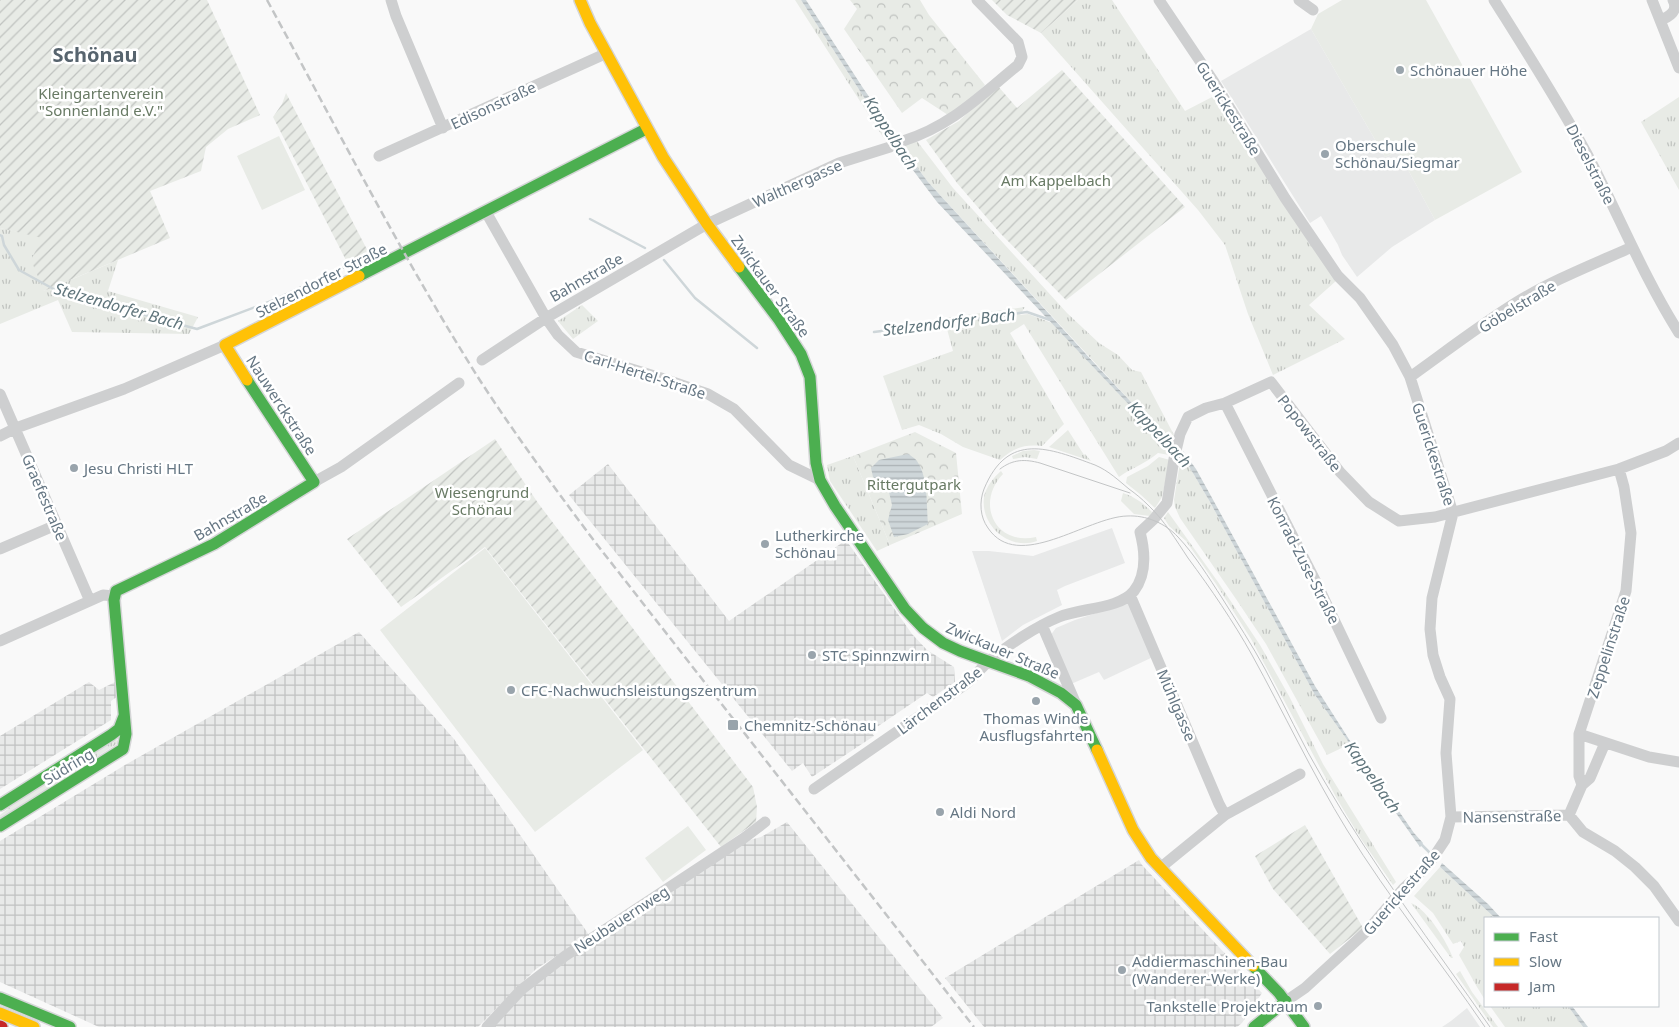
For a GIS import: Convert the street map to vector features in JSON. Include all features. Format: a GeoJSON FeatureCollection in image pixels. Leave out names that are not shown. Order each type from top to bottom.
{"type":"FeatureCollection","features":[{"type":"Feature","properties":{"kind":"main road","name":"Zwickauer Straße"},"geometry":{"type":"LineString","coordinates":[[580,0],[590,23],[662,157],[707,224],[779,320],[801,354],[810,377],[816,464],[820,480],[829,497],[909,613],[926,631],[942,643],[989,662],[1014,668],[1043,680],[1059,690],[1076,705],[1133,830],[1151,858],[1286,1001],[1304,1027]]}},
{"type":"Feature","properties":{"kind":"main road","name":"Stelzendorfer Straße"},"geometry":{"type":"LineString","coordinates":[[225,345],[646,129]]}},
{"type":"Feature","properties":{"kind":"main road","name":"Nauwerckstraße"},"geometry":{"type":"LineString","coordinates":[[225,345],[314,482]]}},
{"type":"Feature","properties":{"kind":"main road","name":"Bahnstraße"},"geometry":{"type":"LineString","coordinates":[[114,596],[116,591],[122,587],[214,544],[314,482]]}},
{"type":"Feature","properties":{"kind":"main road","name":"Südring"},"geometry":{"type":"LineString","coordinates":[[0,826],[118,754],[123,749],[125,743],[124,716],[114,596]]}},
{"type":"Feature","properties":{"kind":"main road","name":"Südring"},"geometry":{"type":"LineString","coordinates":[[0,805],[111,736],[119,729],[124,716]]}},
{"type":"Feature","properties":{"kind":"main road"},"geometry":{"type":"LineString","coordinates":[[0,998],[70,1027]]}},
{"type":"Feature","properties":{"kind":"main road"},"geometry":{"type":"LineString","coordinates":[[1254,1027],[1286,1001]]}},
{"type":"Feature","properties":{"kind":"main road"},"geometry":{"type":"LineString","coordinates":[[0,1013],[34,1027]]}},
{"type":"Feature","properties":{"kind":"street"},"geometry":{"type":"LineString","coordinates":[[391,0],[443,128]]}},
{"type":"Feature","properties":{"kind":"street"},"geometry":{"type":"LineString","coordinates":[[903,141],[942,125],[962,112],[1018,64],[1022,57],[1018,42],[977,0]]}},
{"type":"Feature","properties":{"kind":"street","name":"Guerickestraße"},"geometry":{"type":"LineString","coordinates":[[1159,0],[1214,82],[1285,198],[1338,276],[1360,298],[1393,345],[1410,378],[1453,513],[1432,598],[1430,629],[1433,655],[1450,699],[1446,753],[1451,817],[1445,840],[1434,857],[1400,892],[1363,936],[1306,988],[1286,1001]]}},
{"type":"Feature","properties":{"kind":"street"},"geometry":{"type":"LineString","coordinates":[[1299,0],[1313,10]]}},
{"type":"Feature","properties":{"kind":"street","name":"Dieselstraße"},"geometry":{"type":"LineString","coordinates":[[1494,0],[1551,90],[1587,155],[1632,247],[1679,333]]}},
{"type":"Feature","properties":{"kind":"street"},"geometry":{"type":"LineString","coordinates":[[1652,0],[1679,68]]}},
{"type":"Feature","properties":{"kind":"street"},"geometry":{"type":"LineString","coordinates":[[1660,20],[1672,14],[1675,9],[1673,0]]}},
{"type":"Feature","properties":{"kind":"street","name":"Edisonstraße"},"geometry":{"type":"LineString","coordinates":[[379,156],[607,53]]}},
{"type":"Feature","properties":{"kind":"street","name":"Walthergasse"},"geometry":{"type":"LineString","coordinates":[[707,224],[839,163],[890,147]]}},
{"type":"Feature","properties":{"kind":"street","name":"Carl-Hertel-Straße"},"geometry":{"type":"LineString","coordinates":[[486,212],[546,318],[564,341],[576,352],[708,394],[734,409],[789,465],[820,480]]}},
{"type":"Feature","properties":{"kind":"street","name":"Bahnstraße"},"geometry":{"type":"LineString","coordinates":[[482,360],[546,318],[707,224]]}},
{"type":"Feature","properties":{"kind":"street","name":"Göbelstraße"},"geometry":{"type":"LineString","coordinates":[[1410,378],[1462,339],[1518,301],[1577,271],[1632,247]]}},
{"type":"Feature","properties":{"kind":"street","name":"Stelzendorfer Straße"},"geometry":{"type":"LineString","coordinates":[[0,436],[16,428],[124,389],[225,345]]}},
{"type":"Feature","properties":{"kind":"street","name":"Popowstraße"},"geometry":{"type":"LineString","coordinates":[[1130,595],[1138,584],[1143,568],[1145,554],[1140,532],[1167,503],[1180,434],[1188,417],[1271,382],[1340,472],[1369,502],[1399,521],[1453,513],[1619,469],[1666,451],[1679,443]]}},
{"type":"Feature","properties":{"kind":"street","name":"Bahnstraße"},"geometry":{"type":"LineString","coordinates":[[314,482],[341,467],[459,383]]}},
{"type":"Feature","properties":{"kind":"street","name":"Graefestraße"},"geometry":{"type":"LineString","coordinates":[[0,394],[90,601]]}},
{"type":"Feature","properties":{"kind":"street","name":"Konrad-Zuse-Straße"},"geometry":{"type":"LineString","coordinates":[[1225,403],[1317,584],[1381,718]]}},
{"type":"Feature","properties":{"kind":"street","name":"Zeppelinstraße"},"geometry":{"type":"LineString","coordinates":[[1582,786],[1579,776],[1579,734],[1626,592],[1631,533],[1624,487],[1619,469]]}},
{"type":"Feature","properties":{"kind":"street"},"geometry":{"type":"LineString","coordinates":[[0,549],[56,525]]}},
{"type":"Feature","properties":{"kind":"street","name":"Bahnstraße"},"geometry":{"type":"LineString","coordinates":[[0,640],[103,595],[114,596]]}},
{"type":"Feature","properties":{"kind":"street"},"geometry":{"type":"LineString","coordinates":[[989,662],[1042,625],[1060,616],[1112,604],[1130,595]]}},
{"type":"Feature","properties":{"kind":"street","name":"Mühlgasse"},"geometry":{"type":"LineString","coordinates":[[1130,595],[1225,815]]}},
{"type":"Feature","properties":{"kind":"street","name":"Zwickauer Straße"},"geometry":{"type":"LineString","coordinates":[[1042,625],[1076,705]]}},
{"type":"Feature","properties":{"kind":"street","name":"Lärchenstraße"},"geometry":{"type":"LineString","coordinates":[[814,789],[963,686],[975,677],[989,662]]}},
{"type":"Feature","properties":{"kind":"street"},"geometry":{"type":"LineString","coordinates":[[1579,734],[1649,757],[1679,762]]}},
{"type":"Feature","properties":{"kind":"street"},"geometry":{"type":"LineString","coordinates":[[1569,815],[1582,786],[1590,778],[1604,743]]}},
{"type":"Feature","properties":{"kind":"street"},"geometry":{"type":"LineString","coordinates":[[1160,868],[1225,815],[1300,774]]}},
{"type":"Feature","properties":{"kind":"street","name":"Nansenstraße"},"geometry":{"type":"LineString","coordinates":[[1451,817],[1569,815],[1583,832],[1615,851],[1654,886],[1679,920]]}},
{"type":"Feature","properties":{"kind":"street","name":"Neubauernweg"},"geometry":{"type":"LineString","coordinates":[[487,1027],[521,990],[565,956],[744,838],[765,822]]}},
{"type":"Feature","properties":{"kind":"shaded area","name":"Oberschule Schönau/Siegmar"},"geometry":{"type":"Polygon","coordinates":[[[1311,29],[1385,157],[1398,151],[1435,220],[1392,247],[1357,277],[1342,255],[1321,216],[1310,223],[1221,81],[1311,29]]]}},
{"type":"Feature","properties":{"kind":"shaded area"},"geometry":{"type":"Polygon","coordinates":[[[608,464],[729,621],[846,540],[912,634],[927,650],[954,667],[955,682],[933,697],[927,693],[871,731],[874,736],[812,777],[803,763],[792,771],[569,495],[608,464]]]}},
{"type":"Feature","properties":{"kind":"shaded area"},"geometry":{"type":"Polygon","coordinates":[[[1112,528],[1125,563],[1057,590],[1062,605],[1023,625],[1002,641],[972,551],[1033,556],[1112,528]]]}},
{"type":"Feature","properties":{"kind":"shaded area"},"geometry":{"type":"Polygon","coordinates":[[[1130,602],[1153,657],[1104,680],[1099,672],[1071,684],[1050,636],[1056,628],[1130,602]]]}},
{"type":"Feature","properties":{"kind":"shaded area"},"geometry":{"type":"Polygon","coordinates":[[[359,632],[454,739],[589,935],[536,969],[478,1027],[99,1027],[0,982],[0,841],[125,765],[359,632]]]}},
{"type":"Feature","properties":{"kind":"shaded area"},"geometry":{"type":"Polygon","coordinates":[[[89,682],[99,690],[115,682],[118,696],[111,701],[111,720],[0,789],[0,736],[89,682]]]}},
{"type":"Feature","properties":{"kind":"shaded area"},"geometry":{"type":"Polygon","coordinates":[[[787,822],[943,1018],[931,1027],[493,1027],[522,996],[572,955],[746,841],[761,837],[787,822]]]}},
{"type":"Feature","properties":{"kind":"shaded area"},"geometry":{"type":"Polygon","coordinates":[[[1139,860],[1262,993],[1242,1023],[1237,1027],[984,1027],[945,978],[1139,860]]]}},
{"type":"Feature","properties":{"kind":"shaded area"},"geometry":{"type":"Polygon","coordinates":[[[1467,1008],[1480,1027],[1442,1027],[1451,1021],[1467,1008]]]}},
{"type":"Feature","properties":{"kind":"green space","name":"Kleingartenverein \"Sonnenland e.V.\""},"geometry":{"type":"Polygon","coordinates":[[[0,0],[207,0],[260,115],[228,129],[206,147],[201,171],[150,191],[170,238],[44,291],[31,260],[42,238],[0,228],[0,0]]]}},
{"type":"Feature","properties":{"kind":"green space"},"geometry":{"type":"Polygon","coordinates":[[[795,0],[801,0],[893,142],[890,143],[883,137],[795,0]]]}},
{"type":"Feature","properties":{"kind":"green space"},"geometry":{"type":"Polygon","coordinates":[[[850,0],[920,0],[929,15],[985,85],[969,101],[948,115],[922,98],[902,113],[844,29],[857,9],[850,0]]]}},
{"type":"Feature","properties":{"kind":"green space"},"geometry":{"type":"Polygon","coordinates":[[[992,0],[1078,0],[1041,33],[1007,15],[992,0]]]}},
{"type":"Feature","properties":{"kind":"green space"},"geometry":{"type":"Polygon","coordinates":[[[1078,0],[1112,0],[1185,111],[1216,95],[1336,281],[1309,305],[1345,339],[1273,375],[1248,314],[1225,245],[1198,210],[1041,33],[1078,0]]]}},
{"type":"Feature","properties":{"kind":"green space","name":"Schönauer Höhe"},"geometry":{"type":"Polygon","coordinates":[[[1342,0],[1426,0],[1522,172],[1435,220],[1398,151],[1385,157],[1311,29],[1318,14],[1342,0]]]}},
{"type":"Feature","properties":{"kind":"green space","name":"Am Kappelbach"},"geometry":{"type":"Polygon","coordinates":[[[1062,70],[1185,207],[1066,300],[1000,233],[957,183],[926,140],[959,121],[997,85],[1017,108],[1062,70]]]}},
{"type":"Feature","properties":{"kind":"green space"},"geometry":{"type":"Polygon","coordinates":[[[286,93],[374,263],[353,274],[273,117],[282,104],[286,93]]]}},
{"type":"Feature","properties":{"kind":"green space"},"geometry":{"type":"Polygon","coordinates":[[[1679,97],[1679,190],[1641,122],[1679,97]]]}},
{"type":"Feature","properties":{"kind":"green space"},"geometry":{"type":"Polygon","coordinates":[[[279,136],[305,190],[262,210],[237,156],[279,136]]]}},
{"type":"Feature","properties":{"kind":"green space"},"geometry":{"type":"Polygon","coordinates":[[[917,141],[953,188],[1067,313],[1099,343],[1118,355],[1132,370],[1141,372],[1174,435],[1173,439],[1160,430],[1133,404],[928,182],[901,146],[917,141]]]}},
{"type":"Feature","properties":{"kind":"green space"},"geometry":{"type":"Polygon","coordinates":[[[0,228],[42,237],[44,291],[118,260],[108,291],[198,317],[189,334],[72,332],[58,300],[0,324],[0,228]]]}},
{"type":"Feature","properties":{"kind":"green space"},"geometry":{"type":"Polygon","coordinates":[[[582,305],[598,321],[573,339],[558,321],[582,305]]]}},
{"type":"Feature","properties":{"kind":"green space"},"geometry":{"type":"Polygon","coordinates":[[[1025,307],[1020,315],[1028,314],[1052,323],[1169,447],[1171,450],[1169,455],[1158,453],[1119,477],[1024,324],[1010,333],[1064,424],[1042,446],[1019,448],[1000,460],[963,447],[941,434],[919,425],[902,430],[883,376],[953,351],[944,318],[1025,307]]]}},
{"type":"Feature","properties":{"kind":"green space"},"geometry":{"type":"Polygon","coordinates":[[[1068,430],[1084,455],[1091,461],[1049,447],[1068,430]]]}},
{"type":"Feature","properties":{"kind":"green space","name":"Rittergutpark"},"geometry":{"type":"Polygon","coordinates":[[[915,432],[956,453],[962,514],[890,545],[853,456],[915,432]]]}},
{"type":"Feature","properties":{"kind":"green space","name":"Wiesengrund Schönau"},"geometry":{"type":"Polygon","coordinates":[[[495,439],[538,503],[753,787],[757,807],[756,822],[721,847],[485,547],[401,607],[347,539],[495,439]]]}},
{"type":"Feature","properties":{"kind":"green space"},"geometry":{"type":"Polygon","coordinates":[[[1023,451],[1040,451],[1037,459],[1025,457],[1013,459],[1012,456],[1023,451]]]}},
{"type":"Feature","properties":{"kind":"green space"},"geometry":{"type":"Polygon","coordinates":[[[853,456],[890,545],[877,551],[830,481],[827,465],[853,456]]]}},
{"type":"Feature","properties":{"kind":"green space"},"geometry":{"type":"Polygon","coordinates":[[[1181,456],[1210,502],[1315,695],[1350,744],[1327,755],[1266,644],[1180,518],[1174,500],[1181,456]]]}},
{"type":"Feature","properties":{"kind":"green space"},"geometry":{"type":"Polygon","coordinates":[[[1159,457],[1170,460],[1162,497],[1155,508],[1126,483],[1127,477],[1148,466],[1159,457]]]}},
{"type":"Feature","properties":{"kind":"green space"},"geometry":{"type":"Polygon","coordinates":[[[1001,471],[1003,474],[995,485],[991,497],[990,509],[994,520],[1000,529],[1010,535],[1022,538],[1036,537],[1037,541],[1027,543],[1007,539],[999,534],[987,518],[984,508],[985,493],[990,483],[1001,471]]]}},
{"type":"Feature","properties":{"kind":"green space"},"geometry":{"type":"Polygon","coordinates":[[[1123,493],[1135,498],[1145,506],[1152,512],[1150,516],[1134,514],[1121,501],[1123,493]]]}},
{"type":"Feature","properties":{"kind":"green space"},"geometry":{"type":"Polygon","coordinates":[[[1168,512],[1260,645],[1289,696],[1323,764],[1396,882],[1393,885],[1361,839],[1337,799],[1251,639],[1186,541],[1169,526],[1164,518],[1168,512]]]}},
{"type":"Feature","properties":{"kind":"green space","name":"CFC-Nachwuchsleistungszentrum"},"geometry":{"type":"Polygon","coordinates":[[[485,548],[643,750],[535,832],[380,630],[485,548]]]}},
{"type":"Feature","properties":{"kind":"green space"},"geometry":{"type":"Polygon","coordinates":[[[114,739],[118,741],[117,744],[0,820],[0,815],[32,790],[114,739]]]}},
{"type":"Feature","properties":{"kind":"green space"},"geometry":{"type":"Polygon","coordinates":[[[1305,825],[1363,928],[1330,954],[1273,889],[1255,856],[1305,825]]]}},
{"type":"Feature","properties":{"kind":"green space"},"geometry":{"type":"Polygon","coordinates":[[[688,826],[706,850],[663,882],[645,858],[688,826]]]}},
{"type":"Feature","properties":{"kind":"green space"},"geometry":{"type":"Polygon","coordinates":[[[1440,867],[1494,917],[1484,917],[1484,998],[1459,955],[1464,947],[1461,941],[1453,944],[1433,913],[1414,896],[1440,867]]]}},
{"type":"Feature","properties":{"kind":"green space"},"geometry":{"type":"Polygon","coordinates":[[[1411,903],[1430,919],[1442,935],[1453,958],[1451,958],[1411,903]]]}},
{"type":"Feature","properties":{"kind":"green space"},"geometry":{"type":"Polygon","coordinates":[[[1460,971],[1472,992],[1498,1027],[1493,1027],[1456,974],[1460,971]]]}},
{"type":"Feature","properties":{"kind":"green space"},"geometry":{"type":"Polygon","coordinates":[[[1491,1007],[1569,1007],[1583,1027],[1505,1027],[1491,1007]]]}},
{"type":"Feature","properties":{"kind":"water"},"geometry":{"type":"Polygon","coordinates":[[[801,0],[806,0],[898,138],[893,142],[801,0]]]}},
{"type":"Feature","properties":{"kind":"water"},"geometry":{"type":"Polygon","coordinates":[[[901,146],[928,182],[1096,365],[1160,430],[1173,439],[1169,447],[937,202],[900,153],[894,149],[901,146]]]}},
{"type":"Feature","properties":{"kind":"water"},"geometry":{"type":"Polygon","coordinates":[[[1183,451],[1196,469],[1315,686],[1352,744],[1350,744],[1315,695],[1210,502],[1181,456],[1183,451]]]}},
{"type":"Feature","properties":{"kind":"water"},"geometry":{"type":"Polygon","coordinates":[[[908,454],[917,461],[924,476],[928,524],[908,534],[894,537],[888,520],[892,505],[889,492],[873,477],[871,468],[879,460],[908,454]]]}},
{"type":"Feature","properties":{"kind":"water"},"geometry":{"type":"Polygon","coordinates":[[[1356,749],[1414,833],[1423,843],[1420,847],[1352,751],[1356,749]]]}},
{"type":"Feature","properties":{"kind":"water"},"geometry":{"type":"Polygon","coordinates":[[[1442,863],[1500,917],[1494,917],[1440,867],[1442,863]]]}},
{"type":"Feature","properties":{"kind":"water"},"geometry":{"type":"Polygon","coordinates":[[[1569,1007],[1573,1007],[1588,1027],[1583,1027],[1569,1007]]]}},
{"type":"Feature","properties":{"kind":"waterway","name":"Kappelbach"},"geometry":{"type":"LineString","coordinates":[[893,137],[901,150]]}},
{"type":"Feature","properties":{"kind":"waterway","name":"Stelzendorfer Bach"},"geometry":{"type":"LineString","coordinates":[[590,219],[645,248]]}},
{"type":"Feature","properties":{"kind":"waterway","name":"Stelzendorfer Bach"},"geometry":{"type":"LineString","coordinates":[[0,235],[19,270],[59,292],[197,329],[274,300],[368,256]]}},
{"type":"Feature","properties":{"kind":"waterway","name":"Stelzendorfer Bach"},"geometry":{"type":"LineString","coordinates":[[664,260],[695,298],[757,348]]}},
{"type":"Feature","properties":{"kind":"waterway","name":"Stelzendorfer Bach"},"geometry":{"type":"LineString","coordinates":[[874,332],[1027,312],[1050,320]]}},
{"type":"Feature","properties":{"kind":"waterway","name":"Kappelbach"},"geometry":{"type":"LineString","coordinates":[[1349,742],[1355,752]]}},
{"type":"Feature","properties":{"kind":"waterway","name":"Kappelbach"},"geometry":{"type":"LineString","coordinates":[[1421,844],[1431,854]]}},
{"type":"Feature","properties":{"kind":"tram line"},"geometry":{"type":"LineString","coordinates":[[1485,1027],[1397,905],[1347,830],[1252,655],[1213,593],[1188,558],[1170,530],[1165,524],[1137,495],[1100,467],[1062,453],[1046,450],[1031,449],[1018,451],[1005,458],[994,471],[984,489],[981,504],[985,524],[1001,540],[1017,545],[1035,544],[1111,519],[1134,516],[1161,524],[1167,528],[1173,532],[1184,544],[1207,575],[1255,651],[1315,766],[1362,843],[1490,1027]]}},
{"type":"Feature","properties":{"kind":"tram line"},"geometry":{"type":"LineString","coordinates":[[1000,469],[1014,462],[1035,462],[1130,493]]}},
{"type":"Feature","properties":{"kind":"railway"},"geometry":{"type":"LineString","coordinates":[[267,0],[424,288],[452,336],[509,423],[595,542],[974,1027]]}},
{"type":"Feature","properties":{"kind":"traffic: fast"},"geometry":{"type":"LineString","coordinates":[[359,276],[646,129]]}},
{"type":"Feature","properties":{"kind":"traffic: fast"},"geometry":{"type":"LineString","coordinates":[[739,267],[779,320],[801,354],[810,377],[816,463],[820,480],[835,506],[905,609],[923,628],[943,643],[1029,676],[1061,693],[1076,705],[1097,750]]}},
{"type":"Feature","properties":{"kind":"traffic: fast"},"geometry":{"type":"LineString","coordinates":[[0,826],[123,749],[126,734],[114,600],[116,591],[214,544],[314,482],[247,380]]}},
{"type":"Feature","properties":{"kind":"traffic: fast"},"geometry":{"type":"LineString","coordinates":[[0,805],[111,735],[119,729],[124,716]]}},
{"type":"Feature","properties":{"kind":"traffic: fast"},"geometry":{"type":"LineString","coordinates":[[1253,966],[1279,993],[1304,1027]]}},
{"type":"Feature","properties":{"kind":"traffic: fast"},"geometry":{"type":"LineString","coordinates":[[0,998],[70,1027]]}},
{"type":"Feature","properties":{"kind":"traffic: fast"},"geometry":{"type":"LineString","coordinates":[[1254,1027],[1286,1001]]}},
{"type":"Feature","properties":{"kind":"traffic: slow"},"geometry":{"type":"LineString","coordinates":[[580,0],[590,23],[663,157],[707,224],[739,267]]}},
{"type":"Feature","properties":{"kind":"traffic: slow"},"geometry":{"type":"LineString","coordinates":[[247,380],[225,345],[359,276]]}},
{"type":"Feature","properties":{"kind":"traffic: slow"},"geometry":{"type":"LineString","coordinates":[[1097,750],[1133,830],[1151,858],[1253,966]]}},
{"type":"Feature","properties":{"kind":"traffic: slow"},"geometry":{"type":"LineString","coordinates":[[0,1013],[34,1027]]}},
{"type":"Feature","properties":{"kind":"place","name":"Schönauer Höhe"},"geometry":{"type":"Point","coordinates":[1400,70]}},
{"type":"Feature","properties":{"kind":"place","name":"Oberschule Schönau/Siegmar"},"geometry":{"type":"Point","coordinates":[1325,154]}},
{"type":"Feature","properties":{"kind":"place","name":"Jesu Christi HLT"},"geometry":{"type":"Point","coordinates":[74,468]}},
{"type":"Feature","properties":{"kind":"place","name":"Lutherkirche Schönau"},"geometry":{"type":"Point","coordinates":[765,544]}},
{"type":"Feature","properties":{"kind":"place","name":"STC Spinnzwirn"},"geometry":{"type":"Point","coordinates":[812,655]}},
{"type":"Feature","properties":{"kind":"place","name":"CFC-Nachwuchsleistungszentrum"},"geometry":{"type":"Point","coordinates":[511,690]}},
{"type":"Feature","properties":{"kind":"place","name":"Thomas Winde Ausflugsfahrten"},"geometry":{"type":"Point","coordinates":[1036,701]}},
{"type":"Feature","properties":{"kind":"place","name":"Chemnitz-Schönau"},"geometry":{"type":"Point","coordinates":[733,725]}},
{"type":"Feature","properties":{"kind":"place","name":"Aldi Nord"},"geometry":{"type":"Point","coordinates":[940,812]}},
{"type":"Feature","properties":{"kind":"place","name":"Addiermaschinen-Bau (Wanderer-Werke)"},"geometry":{"type":"Point","coordinates":[1122,970]}},
{"type":"Feature","properties":{"kind":"place","name":"Tankstelle Projektraum"},"geometry":{"type":"Point","coordinates":[1318,1006]}},
{"type":"Feature","properties":{"kind":"district","name":"Schönau"},"geometry":{"type":"Point","coordinates":[95,54]}}]}
